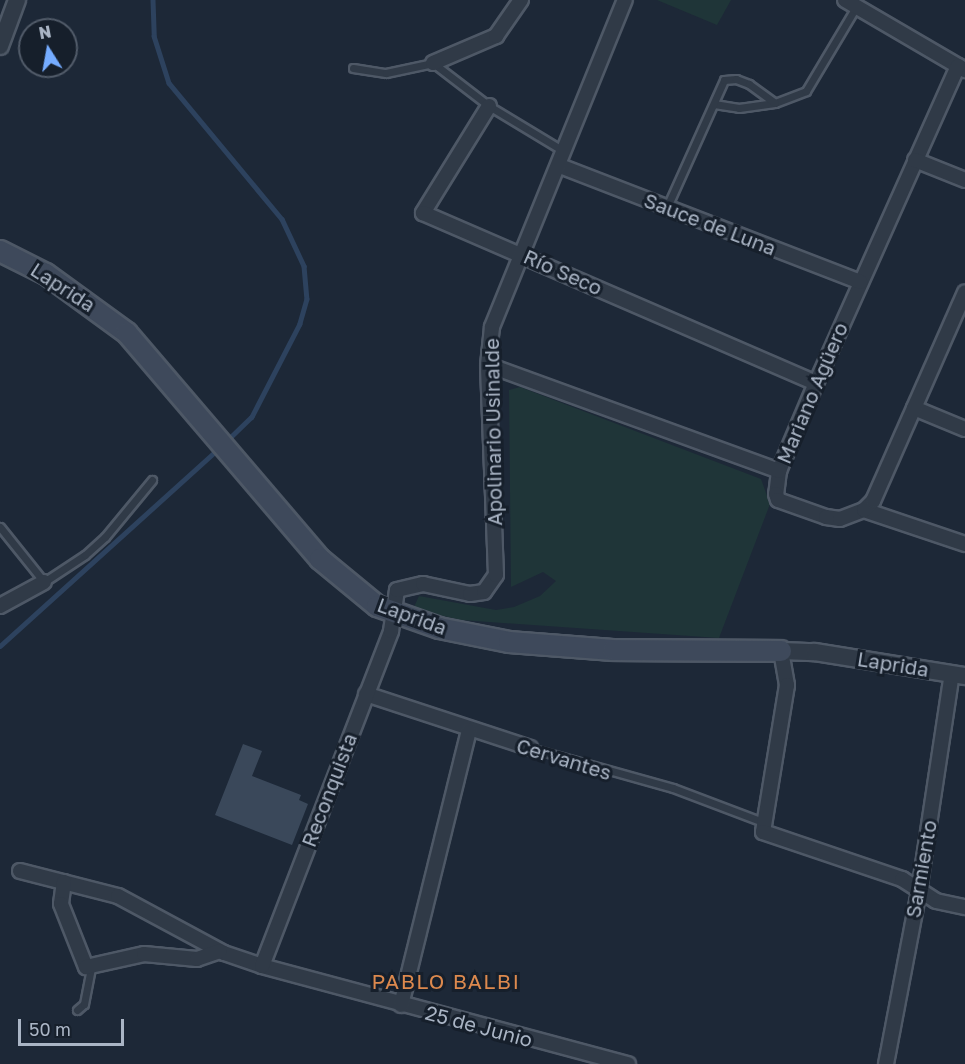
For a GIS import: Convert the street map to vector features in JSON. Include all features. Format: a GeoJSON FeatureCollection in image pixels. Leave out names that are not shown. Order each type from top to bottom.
{"type":"FeatureCollection","features":[{"type":"Feature","properties":{"kind":"main road","name":"Laprida"},"geometry":{"type":"LineString","coordinates":[[0,251],[46,274],[95,307],[143,349],[339,578],[393,613],[470,636],[562,648],[781,651]]}},
{"type":"Feature","properties":{"kind":"street"},"geometry":{"type":"LineString","coordinates":[[0,46],[17,0]]}},
{"type":"Feature","properties":{"kind":"street"},"geometry":{"type":"LineString","coordinates":[[433,63],[496,36],[521,0]]}},
{"type":"Feature","properties":{"kind":"street","name":"Apolinario Usinalde"},"geometry":{"type":"LineString","coordinates":[[393,613],[397,590],[406,585],[423,584],[470,594],[484,592],[496,575],[488,365],[492,327],[566,153],[625,0]]}},
{"type":"Feature","properties":{"kind":"street"},"geometry":{"type":"LineString","coordinates":[[850,3],[961,68]]}},
{"type":"Feature","properties":{"kind":"street","name":"Mariano Agüero"},"geometry":{"type":"LineString","coordinates":[[488,365],[779,471],[915,160],[961,68]]}},
{"type":"Feature","properties":{"kind":"street","name":"Río Seco"},"geometry":{"type":"LineString","coordinates":[[489,106],[423,213],[816,383]]}},
{"type":"Feature","properties":{"kind":"street"},"geometry":{"type":"LineString","coordinates":[[915,160],[965,180]]}},
{"type":"Feature","properties":{"kind":"street","name":"Sauce de Luna"},"geometry":{"type":"LineString","coordinates":[[560,166],[860,282]]}},
{"type":"Feature","properties":{"kind":"street"},"geometry":{"type":"LineString","coordinates":[[779,471],[778,500],[840,519],[864,510],[873,501],[914,408],[959,323],[965,292]]}},
{"type":"Feature","properties":{"kind":"street"},"geometry":{"type":"LineString","coordinates":[[914,408],[965,429]]}},
{"type":"Feature","properties":{"kind":"street"},"geometry":{"type":"LineString","coordinates":[[864,510],[965,544]]}},
{"type":"Feature","properties":{"kind":"street"},"geometry":{"type":"LineString","coordinates":[[1,604],[44,582]]}},
{"type":"Feature","properties":{"kind":"street","name":"Reconquista"},"geometry":{"type":"LineString","coordinates":[[262,966],[391,631],[393,613]]}},
{"type":"Feature","properties":{"kind":"street"},"geometry":{"type":"LineString","coordinates":[[763,827],[786,685],[781,651]]}},
{"type":"Feature","properties":{"kind":"street","name":"Laprida"},"geometry":{"type":"LineString","coordinates":[[781,651],[815,652],[959,675]]}},
{"type":"Feature","properties":{"kind":"street","name":"Sarmiento"},"geometry":{"type":"LineString","coordinates":[[886,1064],[959,675]]}},
{"type":"Feature","properties":{"kind":"street","name":"Cervantes"},"geometry":{"type":"LineString","coordinates":[[366,694],[469,730],[530,748]]}},
{"type":"Feature","properties":{"kind":"street"},"geometry":{"type":"LineString","coordinates":[[401,1005],[469,730]]}},
{"type":"Feature","properties":{"kind":"street","name":"Cervantes"},"geometry":{"type":"LineString","coordinates":[[763,827],[902,879],[936,901],[965,907]]}},
{"type":"Feature","properties":{"kind":"street","name":"25 de Junio"},"geometry":{"type":"LineString","coordinates":[[20,872],[64,882],[138,904],[220,951],[262,966],[628,1064]]}},
{"type":"Feature","properties":{"kind":"street"},"geometry":{"type":"LineString","coordinates":[[64,882],[61,904],[86,967],[91,969],[144,954],[198,959],[220,951]]}},
{"type":"Feature","properties":{"kind":"lane"},"geometry":{"type":"LineString","coordinates":[[714,104],[739,108],[775,103],[806,92],[850,3]]}},
{"type":"Feature","properties":{"kind":"lane"},"geometry":{"type":"LineString","coordinates":[[353,68],[386,73],[433,63],[489,106],[566,153]]}},
{"type":"Feature","properties":{"kind":"lane"},"geometry":{"type":"LineString","coordinates":[[667,207],[704,117],[714,104],[724,80],[736,79],[775,103]]}},
{"type":"Feature","properties":{"kind":"lane"},"geometry":{"type":"LineString","coordinates":[[0,526],[44,582],[85,555],[105,537],[152,480]]}},
{"type":"Feature","properties":{"kind":"lane","name":"Cervantes"},"geometry":{"type":"LineString","coordinates":[[530,748],[673,788],[763,827]]}},
{"type":"Feature","properties":{"kind":"lane"},"geometry":{"type":"LineString","coordinates":[[77,1010],[84,1004],[91,969]]}},
{"type":"Feature","properties":{"kind":"green space"},"geometry":{"type":"Polygon","coordinates":[[[657,0],[731,0],[717,25],[657,0]]]}},
{"type":"Feature","properties":{"kind":"green space"},"geometry":{"type":"Polygon","coordinates":[[[520,387],[761,479],[770,504],[719,638],[461,620],[413,609],[419,596],[496,610],[514,607],[540,596],[556,581],[543,572],[511,587],[509,390],[520,387]]]}},
{"type":"Feature","properties":{"kind":"building"},"geometry":{"type":"Polygon","coordinates":[[[243,744],[262,751],[252,776],[301,795],[299,800],[308,804],[292,845],[215,815],[243,744]]]}},
{"type":"Feature","properties":{"kind":"waterway"},"geometry":{"type":"LineString","coordinates":[[153,0],[154,36],[169,83],[282,219],[304,266],[307,299],[300,324],[252,417],[227,441]]}},
{"type":"Feature","properties":{"kind":"waterway"},"geometry":{"type":"LineString","coordinates":[[0,646],[218,449]]}},
{"type":"Feature","properties":{"kind":"district","name":"PABLO BALBI"},"geometry":{"type":"Point","coordinates":[446,981]}}]}
